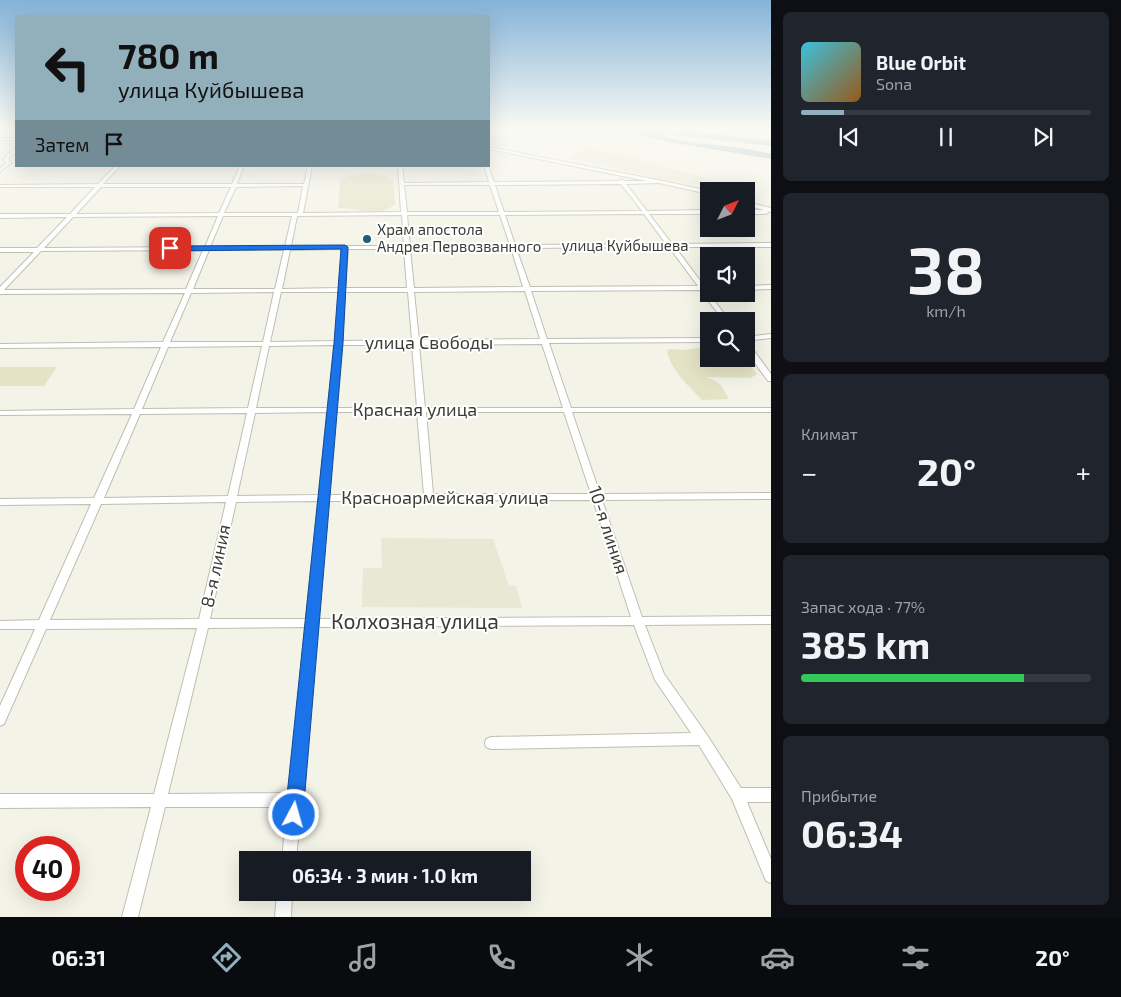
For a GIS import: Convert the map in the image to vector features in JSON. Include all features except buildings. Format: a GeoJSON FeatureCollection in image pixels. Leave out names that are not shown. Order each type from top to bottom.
{"type":"FeatureCollection","features":[{"type":"Feature","properties":{"kind":"street"},"geometry":{"type":"LineString","coordinates":[[0,292],[112,172]]}},
{"type":"Feature","properties":{"kind":"street"},"geometry":{"type":"LineString","coordinates":[[0,720],[137,412],[240,172]]}},
{"type":"Feature","properties":{"kind":"street","name":"8-я линия"},"geometry":{"type":"LineString","coordinates":[[130,917],[204,623],[277,291],[309,172]]}},
{"type":"Feature","properties":{"kind":"street"},"geometry":{"type":"LineString","coordinates":[[400,172],[430,498]]}},
{"type":"Feature","properties":{"kind":"street","name":"10-я линия"},"geometry":{"type":"LineString","coordinates":[[488,172],[638,621],[659,676],[737,795],[771,876]]}},
{"type":"Feature","properties":{"kind":"street"},"geometry":{"type":"LineString","coordinates":[[614,172],[700,191]]}},
{"type":"Feature","properties":{"kind":"street"},"geometry":{"type":"LineString","coordinates":[[614,172],[700,282]]}},
{"type":"Feature","properties":{"kind":"street"},"geometry":{"type":"LineString","coordinates":[[401,184],[663,182]]}},
{"type":"Feature","properties":{"kind":"street"},"geometry":{"type":"LineString","coordinates":[[0,186],[306,184]]}},
{"type":"Feature","properties":{"kind":"street"},"geometry":{"type":"LineString","coordinates":[[755,206],[771,211]]}},
{"type":"Feature","properties":{"kind":"street"},"geometry":{"type":"LineString","coordinates":[[755,212],[771,211]]}},
{"type":"Feature","properties":{"kind":"street"},"geometry":{"type":"LineString","coordinates":[[0,216],[700,212]]}},
{"type":"Feature","properties":{"kind":"street","name":"улица Куйбышева"},"geometry":{"type":"LineString","coordinates":[[0,250],[771,245]]}},
{"type":"Feature","properties":{"kind":"street"},"geometry":{"type":"LineString","coordinates":[[290,851],[324,498],[345,247]]}},
{"type":"Feature","properties":{"kind":"street"},"geometry":{"type":"LineString","coordinates":[[755,288],[771,287]]}},
{"type":"Feature","properties":{"kind":"street"},"geometry":{"type":"LineString","coordinates":[[0,292],[700,288]]}},
{"type":"Feature","properties":{"kind":"street"},"geometry":{"type":"LineString","coordinates":[[755,338],[771,336]]}},
{"type":"Feature","properties":{"kind":"street","name":"улица Свободы"},"geometry":{"type":"LineString","coordinates":[[0,346],[546,343],[700,340]]}},
{"type":"Feature","properties":{"kind":"street"},"geometry":{"type":"LineString","coordinates":[[755,358],[771,379]]}},
{"type":"Feature","properties":{"kind":"street","name":"Красная улица"},"geometry":{"type":"LineString","coordinates":[[0,413],[331,410],[771,410]]}},
{"type":"Feature","properties":{"kind":"street","name":"Красноармейская улица"},"geometry":{"type":"LineString","coordinates":[[0,502],[771,496]]}},
{"type":"Feature","properties":{"kind":"street","name":"Колхозная улица"},"geometry":{"type":"LineString","coordinates":[[0,625],[771,620]]}},
{"type":"Feature","properties":{"kind":"street"},"geometry":{"type":"LineString","coordinates":[[491,743],[702,739]]}},
{"type":"Feature","properties":{"kind":"street"},"geometry":{"type":"LineString","coordinates":[[737,795],[771,795]]}},
{"type":"Feature","properties":{"kind":"street"},"geometry":{"type":"LineString","coordinates":[[0,801],[296,800]]}},
{"type":"Feature","properties":{"kind":"street"},"geometry":{"type":"LineString","coordinates":[[282,917],[284,901]]}},
{"type":"Feature","properties":{"kind":"shaded area"},"geometry":{"type":"Polygon","coordinates":[[[631,172],[683,172],[712,180],[692,185],[631,172]]]}},
{"type":"Feature","properties":{"kind":"shaded area"},"geometry":{"type":"Polygon","coordinates":[[[374,174],[386,176],[393,180],[395,204],[382,211],[375,212],[338,208],[340,179],[354,175],[374,174]]]}},
{"type":"Feature","properties":{"kind":"shaded area"},"geometry":{"type":"Polygon","coordinates":[[[700,347],[700,367],[751,367],[757,374],[751,378],[706,377],[720,384],[729,399],[702,400],[677,372],[669,359],[667,351],[669,349],[684,350],[700,347]]]}},
{"type":"Feature","properties":{"kind":"shaded area"},"geometry":{"type":"Polygon","coordinates":[[[0,367],[57,367],[44,386],[0,386],[0,367]]]}},
{"type":"Feature","properties":{"kind":"shaded area"},"geometry":{"type":"Polygon","coordinates":[[[381,538],[493,539],[509,586],[516,586],[522,608],[362,607],[363,568],[382,568],[381,538]]]}},
{"type":"Feature","properties":{"kind":"place","name":"Храм апостола Андрея Первозванного"},"geometry":{"type":"Point","coordinates":[367,239]}},
{"type":"Feature","properties":{"kind":"route"},"geometry":{"type":"LineString","coordinates":[[170,248],[345,247],[338,343],[294,815]]}}]}
